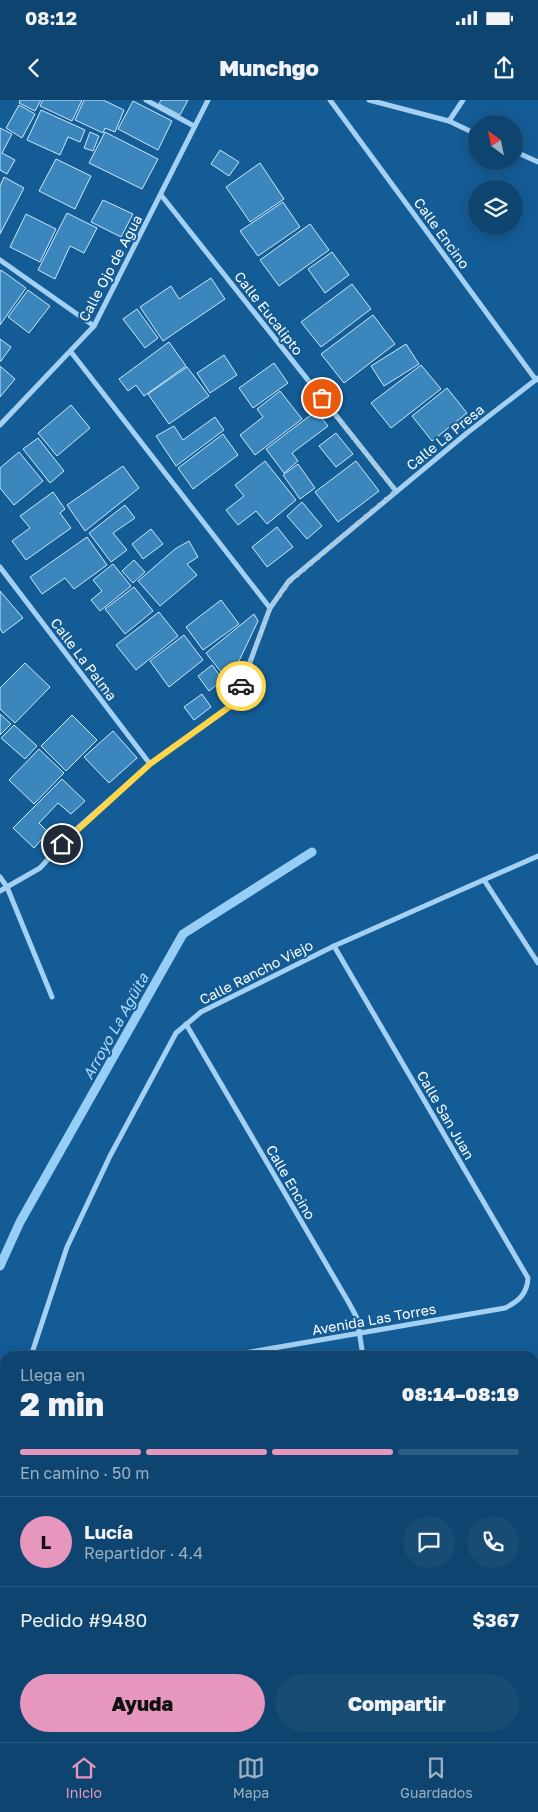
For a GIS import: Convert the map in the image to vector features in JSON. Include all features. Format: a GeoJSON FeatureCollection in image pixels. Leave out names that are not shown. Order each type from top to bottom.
{"type":"FeatureCollection","features":[{"type":"Feature","properties":{"kind":"street"},"geometry":{"type":"LineString","coordinates":[[146,100],[194,126]]}},
{"type":"Feature","properties":{"kind":"street","name":"Calle Ojo de Agua"},"geometry":{"type":"LineString","coordinates":[[0,425],[94,326],[208,100]]}},
{"type":"Feature","properties":{"kind":"street","name":"Calle Encino"},"geometry":{"type":"LineString","coordinates":[[330,100],[537,379]]}},
{"type":"Feature","properties":{"kind":"street"},"geometry":{"type":"LineString","coordinates":[[369,100],[449,121],[468,130]]}},
{"type":"Feature","properties":{"kind":"street"},"geometry":{"type":"LineString","coordinates":[[449,121],[463,100]]}},
{"type":"Feature","properties":{"kind":"street"},"geometry":{"type":"LineString","coordinates":[[523,155],[538,162]]}},
{"type":"Feature","properties":{"kind":"street","name":"Calle Eucalipto"},"geometry":{"type":"LineString","coordinates":[[161,195],[396,491]]}},
{"type":"Feature","properties":{"kind":"street"},"geometry":{"type":"LineString","coordinates":[[0,260],[94,326]]}},
{"type":"Feature","properties":{"kind":"street"},"geometry":{"type":"LineString","coordinates":[[71,352],[270,608]]}},
{"type":"Feature","properties":{"kind":"street","name":"Calle La Presa"},"geometry":{"type":"LineString","coordinates":[[0,891],[40,868],[73,832],[150,764],[232,705],[239,692],[270,608],[290,581],[396,491],[537,379]]}},
{"type":"Feature","properties":{"kind":"street","name":"Calle La Palma"},"geometry":{"type":"LineString","coordinates":[[0,567],[150,764]]}},
{"type":"Feature","properties":{"kind":"street","name":"Calle Rancho Viejo"},"geometry":{"type":"LineString","coordinates":[[32,1351],[67,1247],[98,1181],[168,1047],[186,1024],[201,1012],[334,946],[538,856]]}},
{"type":"Feature","properties":{"kind":"street"},"geometry":{"type":"LineString","coordinates":[[0,877],[7,887],[52,997]]}},
{"type":"Feature","properties":{"kind":"street"},"geometry":{"type":"LineString","coordinates":[[484,880],[538,964]]}},
{"type":"Feature","properties":{"kind":"street","name":"Calle San Juan"},"geometry":{"type":"LineString","coordinates":[[334,946],[528,1278],[527,1287],[522,1296]]}},
{"type":"Feature","properties":{"kind":"street","name":"Calle Encino"},"geometry":{"type":"LineString","coordinates":[[186,1024],[349,1303],[357,1318],[362,1351]]}},
{"type":"Feature","properties":{"kind":"street","name":"Avenida Las Torres"},"geometry":{"type":"LineString","coordinates":[[256,1351],[504,1308],[522,1296]]}},
{"type":"Feature","properties":{"kind":"building"},"geometry":{"type":"Polygon","coordinates":[[[20,100],[41,100],[35,111],[19,103],[20,100]]]}},
{"type":"Feature","properties":{"kind":"building"},"geometry":{"type":"Polygon","coordinates":[[[43,100],[82,100],[72,121],[40,106],[43,100]]]}},
{"type":"Feature","properties":{"kind":"building"},"geometry":{"type":"Polygon","coordinates":[[[84,100],[103,100],[124,110],[115,132],[105,128],[103,133],[75,120],[84,100]]]}},
{"type":"Feature","properties":{"kind":"building"},"geometry":{"type":"Polygon","coordinates":[[[161,100],[188,100],[180,115],[159,104],[161,100]]]}},
{"type":"Feature","properties":{"kind":"building"},"geometry":{"type":"Polygon","coordinates":[[[133,101],[172,121],[158,150],[118,129],[133,101]]]}},
{"type":"Feature","properties":{"kind":"building"},"geometry":{"type":"Polygon","coordinates":[[[19,105],[35,114],[22,138],[6,128],[19,105]]]}},
{"type":"Feature","properties":{"kind":"building"},"geometry":{"type":"Polygon","coordinates":[[[41,110],[85,130],[80,142],[68,137],[60,155],[27,140],[41,110]]]}},
{"type":"Feature","properties":{"kind":"building"},"geometry":{"type":"Polygon","coordinates":[[[0,128],[12,134],[2,153],[15,160],[7,174],[0,170],[0,128]]]}},
{"type":"Feature","properties":{"kind":"building"},"geometry":{"type":"Polygon","coordinates":[[[90,132],[99,136],[93,151],[84,148],[90,132]]]}},
{"type":"Feature","properties":{"kind":"building"},"geometry":{"type":"Polygon","coordinates":[[[105,132],[158,159],[142,189],[89,163],[105,132]]]}},
{"type":"Feature","properties":{"kind":"building"},"geometry":{"type":"Polygon","coordinates":[[[220,150],[239,162],[229,176],[211,164],[220,150]]]}},
{"type":"Feature","properties":{"kind":"building"},"geometry":{"type":"Polygon","coordinates":[[[56,159],[91,176],[75,209],[39,191],[56,159]]]}},
{"type":"Feature","properties":{"kind":"building"},"geometry":{"type":"Polygon","coordinates":[[[260,163],[284,199],[250,222],[226,187],[260,163]]]}},
{"type":"Feature","properties":{"kind":"building"},"geometry":{"type":"Polygon","coordinates":[[[4,177],[24,188],[0,234],[0,186],[4,177]]]}},
{"type":"Feature","properties":{"kind":"building"},"geometry":{"type":"Polygon","coordinates":[[[103,200],[133,214],[121,237],[91,222],[103,200]]]}},
{"type":"Feature","properties":{"kind":"building"},"geometry":{"type":"Polygon","coordinates":[[[283,202],[300,227],[258,256],[240,231],[283,202]]]}},
{"type":"Feature","properties":{"kind":"building"},"geometry":{"type":"Polygon","coordinates":[[[67,213],[97,228],[84,253],[70,246],[55,279],[38,270],[67,213]]]}},
{"type":"Feature","properties":{"kind":"building"},"geometry":{"type":"Polygon","coordinates":[[[26,214],[56,229],[40,262],[10,247],[26,214]]]}},
{"type":"Feature","properties":{"kind":"building"},"geometry":{"type":"Polygon","coordinates":[[[310,224],[329,250],[279,286],[260,260],[310,224]]]}},
{"type":"Feature","properties":{"kind":"building"},"geometry":{"type":"Polygon","coordinates":[[[332,252],[349,275],[325,293],[308,269],[332,252]]]}},
{"type":"Feature","properties":{"kind":"building"},"geometry":{"type":"Polygon","coordinates":[[[1,270],[26,288],[0,325],[0,272],[1,270]]]}},
{"type":"Feature","properties":{"kind":"building"},"geometry":{"type":"Polygon","coordinates":[[[211,278],[225,299],[163,341],[140,307],[171,286],[179,299],[211,278]]]}},
{"type":"Feature","properties":{"kind":"building"},"geometry":{"type":"Polygon","coordinates":[[[352,284],[371,309],[321,347],[301,322],[352,284]]]}},
{"type":"Feature","properties":{"kind":"building"},"geometry":{"type":"Polygon","coordinates":[[[28,290],[50,306],[29,333],[8,317],[28,290]]]}},
{"type":"Feature","properties":{"kind":"building"},"geometry":{"type":"Polygon","coordinates":[[[137,309],[158,338],[145,348],[123,319],[137,309]]]}},
{"type":"Feature","properties":{"kind":"building"},"geometry":{"type":"Polygon","coordinates":[[[373,315],[395,344],[344,383],[321,354],[373,315]]]}},
{"type":"Feature","properties":{"kind":"building"},"geometry":{"type":"Polygon","coordinates":[[[0,339],[11,347],[1,361],[0,361],[0,339]]]}},
{"type":"Feature","properties":{"kind":"building"},"geometry":{"type":"Polygon","coordinates":[[[169,342],[186,366],[144,396],[136,385],[128,391],[119,379],[169,342]]]}},
{"type":"Feature","properties":{"kind":"building"},"geometry":{"type":"Polygon","coordinates":[[[406,344],[419,364],[384,386],[371,366],[406,344]]]}},
{"type":"Feature","properties":{"kind":"building"},"geometry":{"type":"Polygon","coordinates":[[[224,355],[237,375],[210,393],[197,373],[224,355]]]}},
{"type":"Feature","properties":{"kind":"building"},"geometry":{"type":"Polygon","coordinates":[[[274,363],[288,383],[253,408],[239,388],[274,363]]]}},
{"type":"Feature","properties":{"kind":"building"},"geometry":{"type":"Polygon","coordinates":[[[421,365],[441,389],[391,428],[371,403],[421,365]]]}},
{"type":"Feature","properties":{"kind":"building"},"geometry":{"type":"Polygon","coordinates":[[[0,366],[15,379],[0,397],[0,366]]]}},
{"type":"Feature","properties":{"kind":"building"},"geometry":{"type":"Polygon","coordinates":[[[187,367],[209,396],[169,424],[148,394],[187,367]]]}},
{"type":"Feature","properties":{"kind":"building"},"geometry":{"type":"Polygon","coordinates":[[[447,388],[467,413],[432,441],[412,416],[447,388]]]}},
{"type":"Feature","properties":{"kind":"building"},"geometry":{"type":"Polygon","coordinates":[[[280,391],[302,419],[255,455],[240,435],[263,417],[257,409],[280,391]]]}},
{"type":"Feature","properties":{"kind":"building"},"geometry":{"type":"Polygon","coordinates":[[[71,405],[90,428],[57,456],[38,433],[71,405]]]}},
{"type":"Feature","properties":{"kind":"building"},"geometry":{"type":"Polygon","coordinates":[[[316,411],[328,426],[292,453],[298,461],[284,473],[266,449],[316,411]]]}},
{"type":"Feature","properties":{"kind":"building"},"geometry":{"type":"Polygon","coordinates":[[[215,417],[224,430],[176,466],[156,436],[174,426],[183,440],[215,417]]]}},
{"type":"Feature","properties":{"kind":"building"},"geometry":{"type":"Polygon","coordinates":[[[336,433],[353,454],[336,467],[319,446],[336,433]]]}},
{"type":"Feature","properties":{"kind":"building"},"geometry":{"type":"Polygon","coordinates":[[[223,434],[238,455],[193,489],[178,468],[223,434]]]}},
{"type":"Feature","properties":{"kind":"building"},"geometry":{"type":"Polygon","coordinates":[[[38,438],[64,471],[50,483],[23,449],[38,438]]]}},
{"type":"Feature","properties":{"kind":"building"},"geometry":{"type":"Polygon","coordinates":[[[19,452],[43,481],[14,505],[0,488],[0,468],[19,452]]]}},
{"type":"Feature","properties":{"kind":"building"},"geometry":{"type":"Polygon","coordinates":[[[265,461],[296,500],[267,524],[256,511],[238,525],[226,510],[244,496],[235,485],[265,461]]]}},
{"type":"Feature","properties":{"kind":"building"},"geometry":{"type":"Polygon","coordinates":[[[356,461],[379,491],[338,522],[315,492],[356,461]]]}},
{"type":"Feature","properties":{"kind":"building"},"geometry":{"type":"Polygon","coordinates":[[[298,464],[315,488],[300,499],[283,475],[298,464]]]}},
{"type":"Feature","properties":{"kind":"building"},"geometry":{"type":"Polygon","coordinates":[[[123,466],[139,488],[85,531],[67,505],[123,466]]]}},
{"type":"Feature","properties":{"kind":"building"},"geometry":{"type":"Polygon","coordinates":[[[53,492],[65,509],[60,513],[71,528],[26,560],[12,541],[30,528],[20,516],[53,492]]]}},
{"type":"Feature","properties":{"kind":"building"},"geometry":{"type":"Polygon","coordinates":[[[302,502],[322,526],[307,539],[287,516],[302,502]]]}},
{"type":"Feature","properties":{"kind":"building"},"geometry":{"type":"Polygon","coordinates":[[[125,505],[135,518],[113,533],[127,550],[111,562],[89,533],[125,505]]]}},
{"type":"Feature","properties":{"kind":"building"},"geometry":{"type":"Polygon","coordinates":[[[277,527],[293,547],[267,567],[252,547],[277,527]]]}},
{"type":"Feature","properties":{"kind":"building"},"geometry":{"type":"Polygon","coordinates":[[[151,529],[163,544],[143,559],[132,544],[151,529]]]}},
{"type":"Feature","properties":{"kind":"building"},"geometry":{"type":"Polygon","coordinates":[[[87,537],[107,565],[74,589],[65,578],[42,594],[30,577],[87,537]]]}},
{"type":"Feature","properties":{"kind":"building"},"geometry":{"type":"Polygon","coordinates":[[[189,541],[198,557],[187,564],[197,575],[160,606],[138,581],[175,549],[189,541]]]}},
{"type":"Feature","properties":{"kind":"building"},"geometry":{"type":"Polygon","coordinates":[[[134,560],[145,572],[133,583],[122,571],[134,560]]]}},
{"type":"Feature","properties":{"kind":"building"},"geometry":{"type":"Polygon","coordinates":[[[113,564],[131,586],[100,611],[91,600],[102,591],[93,580],[113,564]]]}},
{"type":"Feature","properties":{"kind":"building"},"geometry":{"type":"Polygon","coordinates":[[[134,587],[153,611],[125,634],[105,609],[134,587]]]}},
{"type":"Feature","properties":{"kind":"building"},"geometry":{"type":"Polygon","coordinates":[[[0,591],[23,618],[3,633],[0,629],[0,591]]]}},
{"type":"Feature","properties":{"kind":"building"},"geometry":{"type":"Polygon","coordinates":[[[221,600],[239,624],[203,650],[186,627],[221,600]]]}},
{"type":"Feature","properties":{"kind":"building"},"geometry":{"type":"Polygon","coordinates":[[[159,612],[178,636],[136,670],[116,645],[159,612]]]}},
{"type":"Feature","properties":{"kind":"building"},"geometry":{"type":"Polygon","coordinates":[[[254,614],[258,621],[229,682],[206,653],[254,614]]]}},
{"type":"Feature","properties":{"kind":"building"},"geometry":{"type":"Polygon","coordinates":[[[184,635],[203,660],[169,687],[150,661],[184,635]]]}},
{"type":"Feature","properties":{"kind":"building"},"geometry":{"type":"Polygon","coordinates":[[[25,663],[50,687],[15,723],[0,709],[0,688],[25,663]]]}},
{"type":"Feature","properties":{"kind":"building"},"geometry":{"type":"Polygon","coordinates":[[[212,665],[223,680],[209,691],[198,676],[212,665]]]}},
{"type":"Feature","properties":{"kind":"building"},"geometry":{"type":"Polygon","coordinates":[[[202,694],[211,707],[194,720],[184,707],[202,694]]]}},
{"type":"Feature","properties":{"kind":"building"},"geometry":{"type":"Polygon","coordinates":[[[0,714],[11,724],[0,735],[0,714]]]}},
{"type":"Feature","properties":{"kind":"building"},"geometry":{"type":"Polygon","coordinates":[[[72,715],[97,740],[66,771],[41,746],[72,715]]]}},
{"type":"Feature","properties":{"kind":"building"},"geometry":{"type":"Polygon","coordinates":[[[14,725],[37,746],[25,759],[1,738],[14,725]]]}},
{"type":"Feature","properties":{"kind":"building"},"geometry":{"type":"Polygon","coordinates":[[[113,731],[137,758],[109,783],[84,757],[113,731]]]}},
{"type":"Feature","properties":{"kind":"building"},"geometry":{"type":"Polygon","coordinates":[[[39,749],[64,773],[34,804],[9,780],[39,749]]]}},
{"type":"Feature","properties":{"kind":"building"},"geometry":{"type":"Polygon","coordinates":[[[62,779],[85,801],[71,814],[58,803],[39,823],[48,832],[34,848],[13,828],[62,779]]]}},
{"type":"Feature","properties":{"kind":"waterway","name":"Arroyo La Agüita"},"geometry":{"type":"LineString","coordinates":[[0,1266],[20,1222],[183,934],[312,852]]}},
{"type":"Feature","properties":{"kind":"way so far"},"geometry":{"type":"LineString","coordinates":[[241,686],[275,598],[290,581],[396,491],[322,398]]}},
{"type":"Feature","properties":{"kind":"route"},"geometry":{"type":"LineString","coordinates":[[62,844],[150,764],[217,718],[232,705],[241,686]]}}]}
